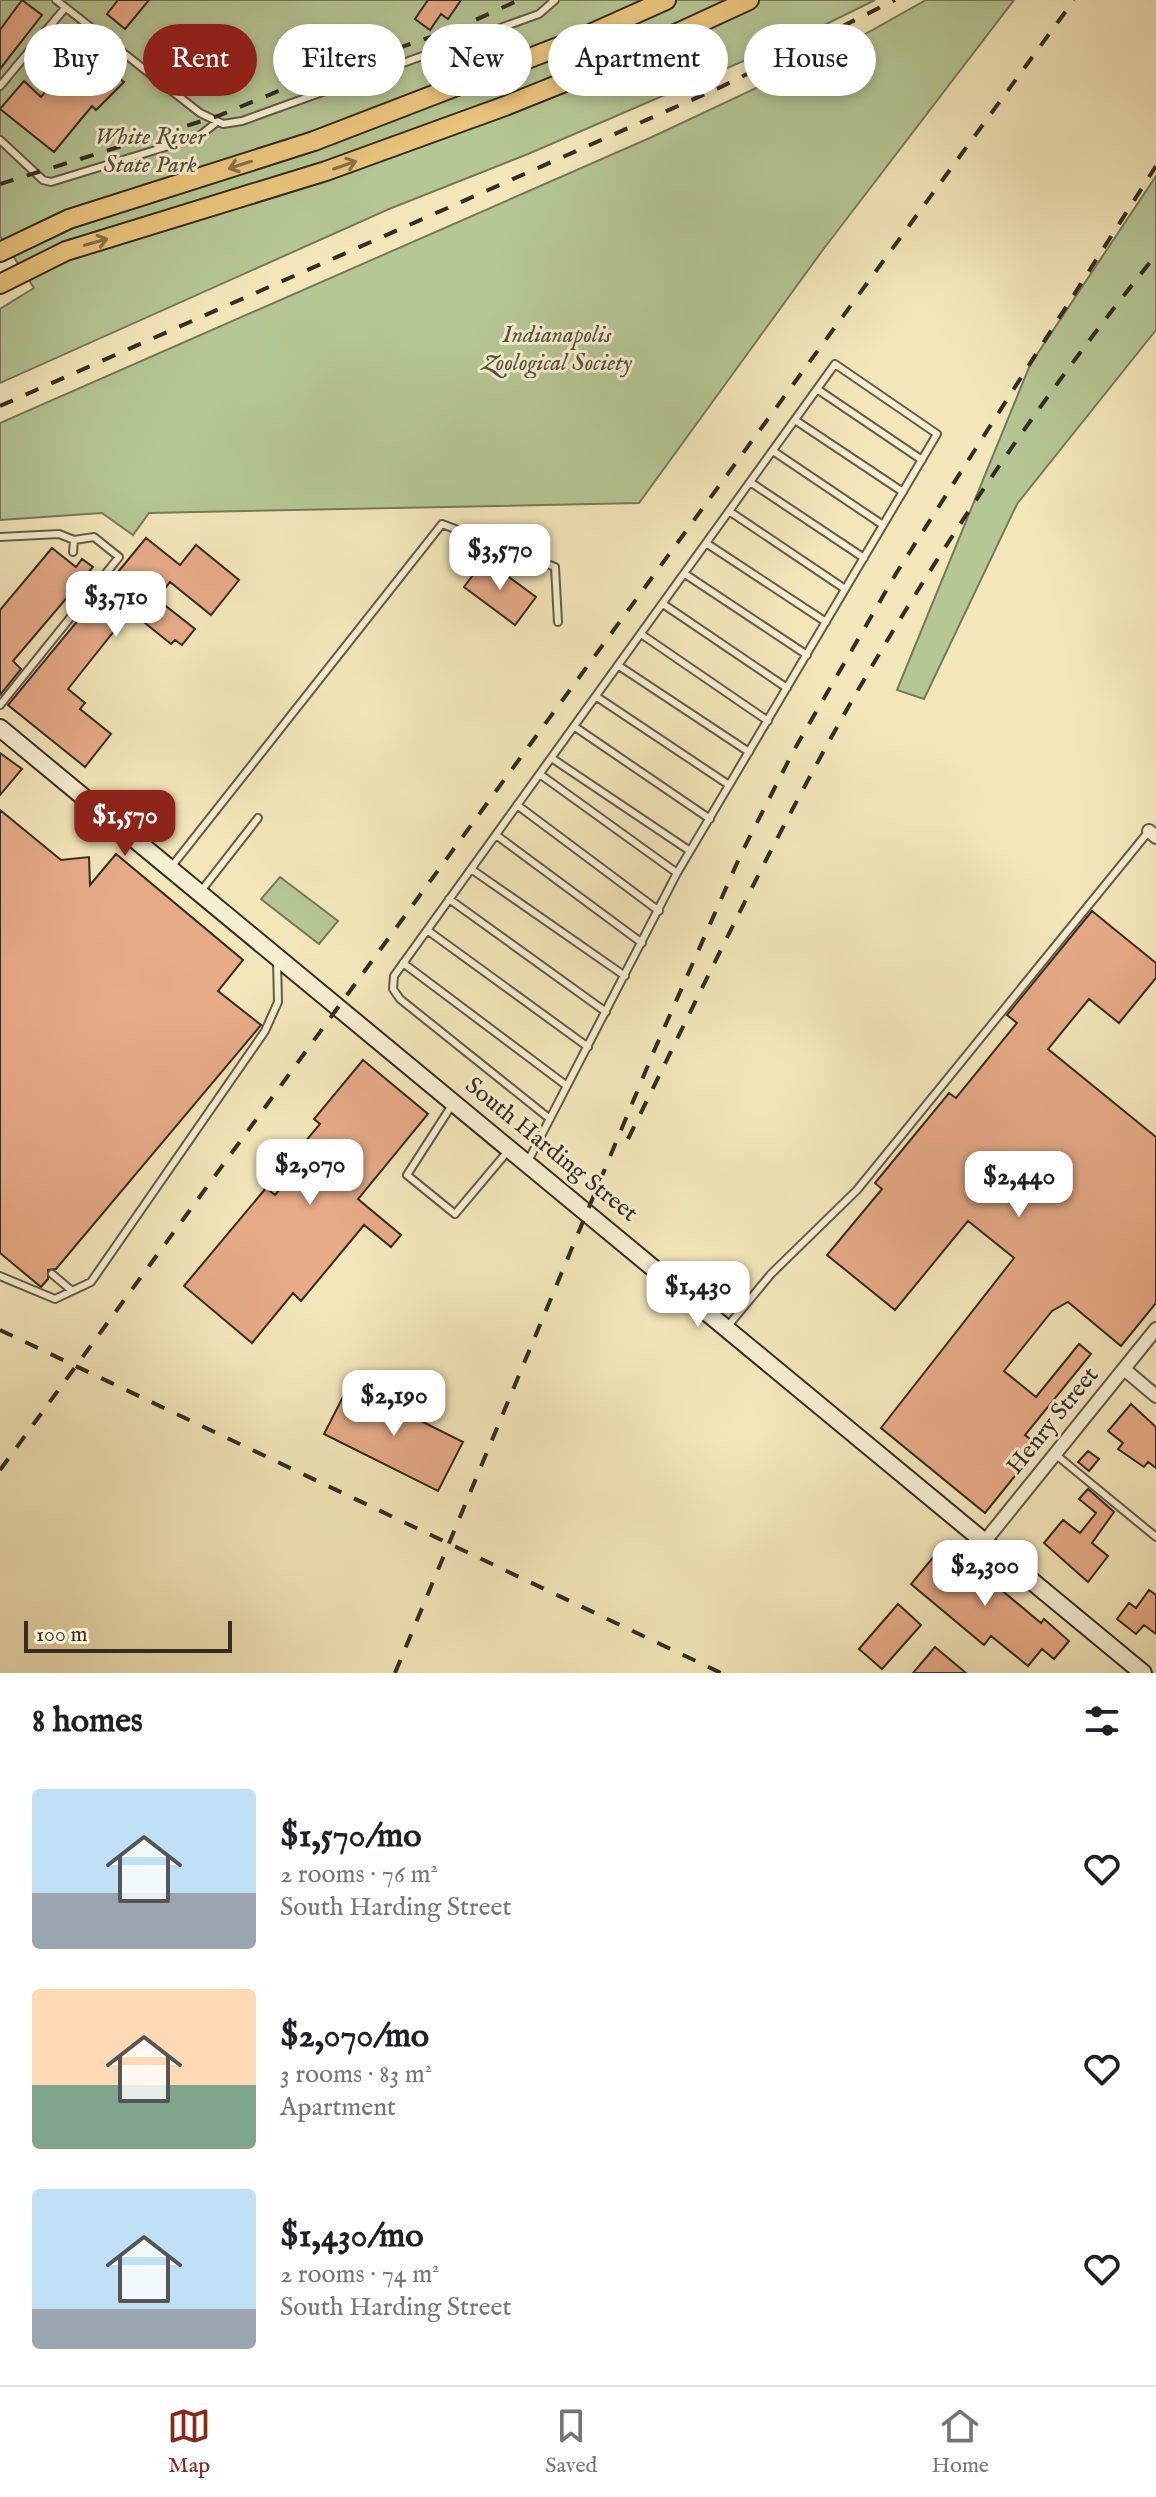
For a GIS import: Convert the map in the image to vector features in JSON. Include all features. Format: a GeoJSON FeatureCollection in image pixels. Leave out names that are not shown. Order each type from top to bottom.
{"type":"FeatureCollection","features":[{"type":"Feature","properties":{"kind":"main road"},"geometry":{"type":"LineString","coordinates":[[0,252],[69,219],[314,141],[465,84],[666,0]]}},
{"type":"Feature","properties":{"kind":"main road"},"geometry":{"type":"LineString","coordinates":[[1,283],[66,251],[326,171],[505,106],[728,4],[749,0]]}},
{"type":"Feature","properties":{"kind":"street","name":"South Harding Street"},"geometry":{"type":"LineString","coordinates":[[0,728],[1143,1673]]}},
{"type":"Feature","properties":{"kind":"street","name":"Henry Street"},"geometry":{"type":"LineString","coordinates":[[985,1541],[1156,1329]]}},
{"type":"Feature","properties":{"kind":"street"},"geometry":{"type":"LineString","coordinates":[[1124,1369],[1156,1396]]}},
{"type":"Feature","properties":{"kind":"lane"},"geometry":{"type":"LineString","coordinates":[[56,0],[147,74],[217,122]]}},
{"type":"Feature","properties":{"kind":"lane"},"geometry":{"type":"LineString","coordinates":[[0,140],[43,180],[51,182],[198,137],[217,122],[242,121],[539,14],[555,0]]}},
{"type":"Feature","properties":{"kind":"lane"},"geometry":{"type":"LineString","coordinates":[[0,86],[65,8]]}},
{"type":"Feature","properties":{"kind":"lane"},"geometry":{"type":"LineString","coordinates":[[527,1163],[659,911],[677,873],[937,434],[835,364],[394,976],[393,989],[400,999],[550,1119]]}},
{"type":"Feature","properties":{"kind":"lane"},"geometry":{"type":"LineString","coordinates":[[817,389],[922,460]]}},
{"type":"Feature","properties":{"kind":"lane"},"geometry":{"type":"LineString","coordinates":[[795,420],[903,492]]}},
{"type":"Feature","properties":{"kind":"lane"},"geometry":{"type":"LineString","coordinates":[[773,451],[883,525]]}},
{"type":"Feature","properties":{"kind":"lane"},"geometry":{"type":"LineString","coordinates":[[750,482],[864,558]]}},
{"type":"Feature","properties":{"kind":"lane"},"geometry":{"type":"LineString","coordinates":[[729,511],[845,589]]}},
{"type":"Feature","properties":{"kind":"lane"},"geometry":{"type":"LineString","coordinates":[[170,869],[442,524],[555,567],[558,622]]}},
{"type":"Feature","properties":{"kind":"lane"},"geometry":{"type":"LineString","coordinates":[[0,537],[59,534],[74,540],[94,537],[119,557],[0,705]]}},
{"type":"Feature","properties":{"kind":"lane"},"geometry":{"type":"LineString","coordinates":[[73,552],[74,540]]}},
{"type":"Feature","properties":{"kind":"lane"},"geometry":{"type":"LineString","coordinates":[[706,543],[826,622]]}},
{"type":"Feature","properties":{"kind":"lane"},"geometry":{"type":"LineString","coordinates":[[685,574],[807,655]]}},
{"type":"Feature","properties":{"kind":"lane"},"geometry":{"type":"LineString","coordinates":[[663,604],[787,688]]}},
{"type":"Feature","properties":{"kind":"lane"},"geometry":{"type":"LineString","coordinates":[[641,634],[768,721]]}},
{"type":"Feature","properties":{"kind":"lane"},"geometry":{"type":"LineString","coordinates":[[619,666],[749,752]]}},
{"type":"Feature","properties":{"kind":"lane"},"geometry":{"type":"LineString","coordinates":[[597,697],[729,785]]}},
{"type":"Feature","properties":{"kind":"lane"},"geometry":{"type":"LineString","coordinates":[[575,727],[710,819]]}},
{"type":"Feature","properties":{"kind":"lane"},"geometry":{"type":"LineString","coordinates":[[553,759],[690,851]]}},
{"type":"Feature","properties":{"kind":"lane"},"geometry":{"type":"LineString","coordinates":[[541,775],[677,873]]}},
{"type":"Feature","properties":{"kind":"lane"},"geometry":{"type":"LineString","coordinates":[[517,805],[659,911]]}},
{"type":"Feature","properties":{"kind":"lane"},"geometry":{"type":"LineString","coordinates":[[199,893],[258,818]]}},
{"type":"Feature","properties":{"kind":"lane"},"geometry":{"type":"LineString","coordinates":[[727,1327],[771,1274],[857,1190],[1153,834]]}},
{"type":"Feature","properties":{"kind":"lane"},"geometry":{"type":"LineString","coordinates":[[496,835],[642,943]]}},
{"type":"Feature","properties":{"kind":"lane"},"geometry":{"type":"LineString","coordinates":[[471,869],[625,976]]}},
{"type":"Feature","properties":{"kind":"lane"},"geometry":{"type":"LineString","coordinates":[[449,899],[606,1012]]}},
{"type":"Feature","properties":{"kind":"lane"},"geometry":{"type":"LineString","coordinates":[[427,930],[588,1047]]}},
{"type":"Feature","properties":{"kind":"lane"},"geometry":{"type":"LineString","coordinates":[[0,1276],[55,1299],[91,1282],[265,1031],[278,1002],[276,956]]}},
{"type":"Feature","properties":{"kind":"lane"},"geometry":{"type":"LineString","coordinates":[[403,963],[567,1086]]}},
{"type":"Feature","properties":{"kind":"lane"},"geometry":{"type":"LineString","coordinates":[[454,1102],[407,1175],[455,1214],[510,1149]]}},
{"type":"Feature","properties":{"kind":"lane"},"geometry":{"type":"LineString","coordinates":[[52,1274],[71,1290]]}},
{"type":"Feature","properties":{"kind":"lane"},"geometry":{"type":"LineString","coordinates":[[1055,1454],[1156,1537]]}},
{"type":"Feature","properties":{"kind":"green space","name":"White River State Park"},"geometry":{"type":"Polygon","coordinates":[[[0,0],[875,0],[826,24],[744,24],[744,61],[728,68],[728,24],[548,24],[548,96],[662,96],[389,209],[0,383],[0,309],[34,288],[0,236],[0,0]]]}},
{"type":"Feature","properties":{"kind":"green space","name":"Indianapolis Zoological Society"},"geometry":{"type":"Polygon","coordinates":[[[926,0],[1014,0],[822,251],[639,503],[149,513],[133,535],[102,513],[0,520],[0,423],[744,94],[876,96],[876,28],[926,0]]]}},
{"type":"Feature","properties":{"kind":"green space"},"geometry":{"type":"Polygon","coordinates":[[[1156,176],[1156,330],[1017,504],[924,699],[897,690],[1030,365],[1156,176]]]}},
{"type":"Feature","properties":{"kind":"green space"},"geometry":{"type":"Polygon","coordinates":[[[280,877],[338,921],[319,944],[261,899],[280,877]]]}},
{"type":"Feature","properties":{"kind":"building"},"geometry":{"type":"Polygon","coordinates":[[[22,0],[42,15],[35,24],[24,24],[24,38],[0,69],[0,30],[22,0]]]}},
{"type":"Feature","properties":{"kind":"building"},"geometry":{"type":"Polygon","coordinates":[[[118,0],[149,0],[127,27],[107,14],[118,0]]]}},
{"type":"Feature","properties":{"kind":"building"},"geometry":{"type":"Polygon","coordinates":[[[428,0],[461,0],[448,19],[441,14],[434,24],[422,24],[415,19],[428,0]]]}},
{"type":"Feature","properties":{"kind":"building"},"geometry":{"type":"Polygon","coordinates":[[[24,81],[24,96],[110,96],[96,110],[92,106],[54,152],[0,109],[24,81]]]}},
{"type":"Feature","properties":{"kind":"building"},"geometry":{"type":"Polygon","coordinates":[[[146,538],[180,565],[196,545],[239,580],[211,615],[170,582],[157,599],[195,629],[182,645],[175,640],[171,644],[130,611],[68,689],[85,703],[80,709],[111,734],[85,767],[8,705],[146,538]]]}},
{"type":"Feature","properties":{"kind":"building"},"geometry":{"type":"Polygon","coordinates":[[[52,548],[76,567],[82,559],[93,567],[13,661],[21,669],[0,695],[0,610],[52,548]]]}},
{"type":"Feature","properties":{"kind":"building"},"geometry":{"type":"Polygon","coordinates":[[[485,559],[536,597],[515,625],[464,587],[485,559]]]}},
{"type":"Feature","properties":{"kind":"building"},"geometry":{"type":"Polygon","coordinates":[[[0,753],[22,769],[0,795],[0,753]]]}},
{"type":"Feature","properties":{"kind":"building"},"geometry":{"type":"Polygon","coordinates":[[[0,810],[61,860],[89,857],[90,885],[116,854],[243,960],[218,991],[261,1025],[56,1269],[48,1270],[48,1279],[41,1287],[0,1253],[0,810]]]}},
{"type":"Feature","properties":{"kind":"building"},"geometry":{"type":"Polygon","coordinates":[[[1092,911],[1156,963],[1156,978],[1119,1023],[1089,999],[1048,1049],[1156,1137],[1156,1303],[1121,1346],[1068,1302],[1052,1311],[1004,1371],[1036,1397],[1079,1344],[1091,1354],[1025,1435],[1039,1446],[985,1513],[881,1428],[1014,1258],[968,1221],[895,1310],[827,1255],[882,1189],[875,1183],[949,1093],[956,1098],[1017,1023],[1007,1015],[1092,911]]]}},
{"type":"Feature","properties":{"kind":"building"},"geometry":{"type":"Polygon","coordinates":[[[363,1060],[428,1114],[358,1199],[401,1235],[391,1247],[364,1225],[301,1301],[293,1293],[252,1343],[184,1286],[266,1188],[275,1195],[289,1179],[280,1172],[320,1124],[314,1119],[363,1060]]]}},
{"type":"Feature","properties":{"kind":"building"},"geometry":{"type":"Polygon","coordinates":[[[349,1385],[463,1442],[438,1491],[324,1434],[349,1385]]]}},
{"type":"Feature","properties":{"kind":"building"},"geometry":{"type":"Polygon","coordinates":[[[1131,1404],[1156,1427],[1156,1468],[1148,1462],[1144,1467],[1118,1449],[1123,1443],[1108,1431],[1131,1404]]]}},
{"type":"Feature","properties":{"kind":"building"},"geometry":{"type":"Polygon","coordinates":[[[1088,1451],[1099,1459],[1089,1471],[1078,1462],[1088,1451]]]}},
{"type":"Feature","properties":{"kind":"building"},"geometry":{"type":"Polygon","coordinates":[[[1088,1489],[1114,1512],[1092,1543],[1108,1556],[1088,1582],[1044,1543],[1063,1520],[1080,1533],[1096,1513],[1079,1499],[1088,1489]]]}},
{"type":"Feature","properties":{"kind":"building"},"geometry":{"type":"Polygon","coordinates":[[[945,1543],[1041,1623],[1044,1619],[1069,1641],[1054,1659],[1042,1649],[1028,1666],[991,1636],[984,1645],[911,1584],[945,1543]]]}},
{"type":"Feature","properties":{"kind":"building"},"geometry":{"type":"Polygon","coordinates":[[[1149,1590],[1156,1595],[1156,1634],[1144,1625],[1136,1634],[1117,1619],[1129,1603],[1136,1608],[1149,1590]]]}},
{"type":"Feature","properties":{"kind":"building"},"geometry":{"type":"Polygon","coordinates":[[[898,1604],[921,1625],[882,1669],[859,1649],[898,1604]]]}},
{"type":"Feature","properties":{"kind":"building"},"geometry":{"type":"Polygon","coordinates":[[[935,1647],[966,1673],[913,1673],[935,1647]]]}},
{"type":"Feature","properties":{"kind":"railway"},"geometry":{"type":"LineString","coordinates":[[0,184],[218,116],[310,78],[460,27],[519,0]]}},
{"type":"Feature","properties":{"kind":"railway"},"geometry":{"type":"LineString","coordinates":[[0,406],[721,87],[895,0]]}},
{"type":"Feature","properties":{"kind":"railway"},"geometry":{"type":"LineString","coordinates":[[0,1470],[1074,0]]}},
{"type":"Feature","properties":{"kind":"railway"},"geometry":{"type":"LineString","coordinates":[[395,1673],[654,1051],[741,854],[794,750],[897,572],[1156,166]]}},
{"type":"Feature","properties":{"kind":"railway"},"geometry":{"type":"LineString","coordinates":[[628,1139],[781,831],[881,651],[944,548],[1011,448],[1156,255]]}},
{"type":"Feature","properties":{"kind":"railway"},"geometry":{"type":"LineString","coordinates":[[0,1330],[721,1673]]}}]}
